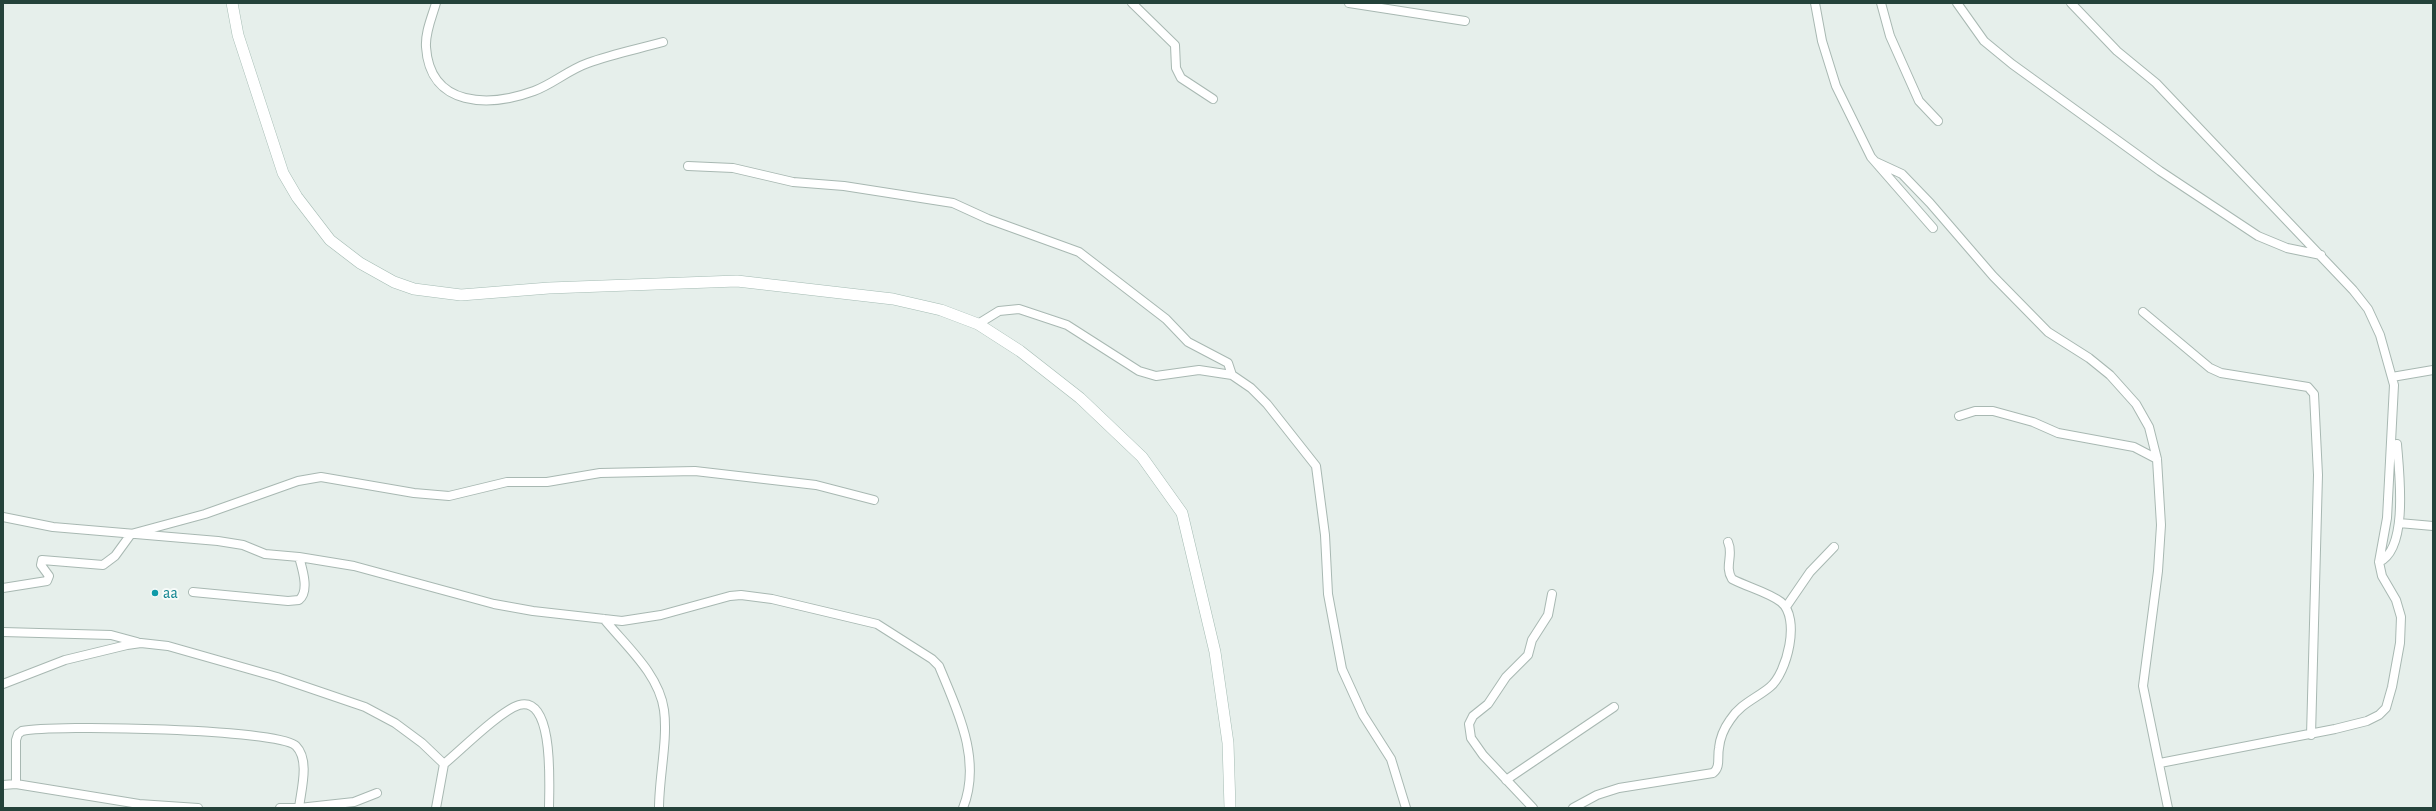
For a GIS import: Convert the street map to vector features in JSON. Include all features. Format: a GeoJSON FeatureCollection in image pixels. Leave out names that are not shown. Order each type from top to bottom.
{"type":"FeatureCollection","features":[{"type":"Feature","properties":{"kind":"main road"},"geometry":{"type":"LineString","coordinates":[[232,3],[238,35],[283,173],[297,197],[330,240],[360,264],[394,282],[414,289],[461,295],[549,288],[737,281],[893,299],[942,310],[978,324],[1020,351],[1080,398],[1142,457],[1182,513],[1215,652],[1228,743],[1230,808]]}},
{"type":"Feature","properties":{"kind":"street"},"geometry":{"type":"LineString","coordinates":[[436,3],[426,42],[431,69],[439,83],[447,91],[470,100],[485,101],[517,96],[535,90],[589,63],[664,42]]}},
{"type":"Feature","properties":{"kind":"street"},"geometry":{"type":"LineString","coordinates":[[1132,3],[1175,45],[1176,68],[1181,78],[1213,99]]}},
{"type":"Feature","properties":{"kind":"street"},"geometry":{"type":"LineString","coordinates":[[1349,3],[1465,21]]}},
{"type":"Feature","properties":{"kind":"street"},"geometry":{"type":"LineString","coordinates":[[1815,3],[1822,41],[1836,86],[1871,157],[1933,228]]}},
{"type":"Feature","properties":{"kind":"street"},"geometry":{"type":"LineString","coordinates":[[1881,3],[1890,36],[1918,101],[1938,121]]}},
{"type":"Feature","properties":{"kind":"street"},"geometry":{"type":"LineString","coordinates":[[1957,3],[1984,41],[2012,64],[2160,171],[2258,236],[2288,248],[2322,255]]}},
{"type":"Feature","properties":{"kind":"street"},"geometry":{"type":"LineString","coordinates":[[2072,3],[2117,51],[2156,83],[2322,255],[2368,309],[2380,335],[2394,385],[2387,518],[2379,562],[2382,576],[2396,600],[2401,617],[2400,643],[2392,687],[2386,708],[2379,715],[2367,721],[2311,735],[2160,763]]}},
{"type":"Feature","properties":{"kind":"street"},"geometry":{"type":"LineString","coordinates":[[1876,162],[1891,168],[1906,179],[1930,203],[1993,276],[2048,332],[2089,358],[2110,375],[2136,404],[2149,427],[2157,459],[2161,525],[2158,571],[2143,686],[2168,808]]}},
{"type":"Feature","properties":{"kind":"street"},"geometry":{"type":"LineString","coordinates":[[688,166],[733,168],[793,182],[844,186],[917,196],[959,205],[988,219],[1063,246],[1089,258],[1170,322],[1188,342],[1228,363],[1232,375]]}},
{"type":"Feature","properties":{"kind":"street"},"geometry":{"type":"LineString","coordinates":[[978,324],[999,311],[1019,309],[1067,325],[1145,373],[1165,376],[1199,370],[1232,375],[1257,393],[1316,466],[1325,535],[1328,594],[1342,669],[1363,715],[1391,759],[1406,808]]}},
{"type":"Feature","properties":{"kind":"street"},"geometry":{"type":"LineString","coordinates":[[2142,312],[2210,368],[2221,373],[2308,387],[2314,394],[2318,475],[2311,735]]}},
{"type":"Feature","properties":{"kind":"street"},"geometry":{"type":"LineString","coordinates":[[2392,378],[2433,370]]}},
{"type":"Feature","properties":{"kind":"street"},"geometry":{"type":"LineString","coordinates":[[1959,416],[1975,411],[1993,411],[2033,422],[2058,433],[2134,447],[2157,459]]}},
{"type":"Feature","properties":{"kind":"street"},"geometry":{"type":"LineString","coordinates":[[2379,562],[2386,559],[2391,550],[2399,523],[2401,498],[2397,444]]}},
{"type":"Feature","properties":{"kind":"street"},"geometry":{"type":"LineString","coordinates":[[3,588],[47,581],[49,576],[41,565],[43,560],[98,566],[108,563],[131,534],[205,514],[298,481],[321,477],[414,493],[449,496],[507,482],[547,482],[600,473],[695,470],[816,485],[874,500]]}},
{"type":"Feature","properties":{"kind":"street"},"geometry":{"type":"LineString","coordinates":[[3,517],[53,527],[218,541],[243,545],[265,554],[299,557],[354,566],[494,604],[533,611],[622,621],[661,616],[717,599],[741,595],[786,601],[871,622],[885,628],[932,659],[939,666],[962,727],[970,755],[970,791],[963,808]]}},
{"type":"Feature","properties":{"kind":"street"},"geometry":{"type":"LineString","coordinates":[[2399,523],[2433,526]]}},
{"type":"Feature","properties":{"kind":"street"},"geometry":{"type":"LineString","coordinates":[[1573,808],[1597,795],[1619,788],[1708,775],[1716,770],[1718,747],[1731,719],[1754,697],[1770,687],[1780,673],[1791,630],[1786,607],[1777,600],[1732,579],[1728,573],[1731,548],[1728,542]]}},
{"type":"Feature","properties":{"kind":"street"},"geometry":{"type":"LineString","coordinates":[[1786,607],[1810,572],[1834,547]]}},
{"type":"Feature","properties":{"kind":"street"},"geometry":{"type":"LineString","coordinates":[[193,592],[288,601],[299,600],[304,586],[299,557]]}},
{"type":"Feature","properties":{"kind":"street"},"geometry":{"type":"LineString","coordinates":[[1533,808],[1506,780],[1471,738],[1469,724],[1473,716],[1488,704],[1506,677],[1528,655],[1532,640],[1548,615],[1552,594]]}},
{"type":"Feature","properties":{"kind":"street"},"geometry":{"type":"LineString","coordinates":[[604,619],[642,664],[656,686],[662,700],[664,720],[659,808]]}},
{"type":"Feature","properties":{"kind":"street"},"geometry":{"type":"LineString","coordinates":[[3,632],[110,635],[142,643],[168,646],[218,660],[365,707],[400,727],[422,743],[444,764]]}},
{"type":"Feature","properties":{"kind":"street"},"geometry":{"type":"LineString","coordinates":[[3,684],[60,661],[142,643]]}},
{"type":"Feature","properties":{"kind":"street"},"geometry":{"type":"LineString","coordinates":[[436,808],[444,764],[500,717],[516,706],[528,705],[538,712],[544,727],[549,760],[549,808]]}},
{"type":"Feature","properties":{"kind":"street"},"geometry":{"type":"LineString","coordinates":[[1506,780],[1614,707]]}},
{"type":"Feature","properties":{"kind":"street"},"geometry":{"type":"LineString","coordinates":[[16,784],[16,740],[18,734],[22,730],[97,727],[169,729],[240,735],[293,743],[298,748],[303,760],[299,808]]}},
{"type":"Feature","properties":{"kind":"street"},"geometry":{"type":"LineString","coordinates":[[3,785],[16,784],[138,806],[198,808]]}},
{"type":"Feature","properties":{"kind":"street"},"geometry":{"type":"LineString","coordinates":[[280,808],[354,805],[377,793]]}},
{"type":"Feature","properties":{"kind":"place","name":"aa"},"geometry":{"type":"Point","coordinates":[155,593]}}]}
